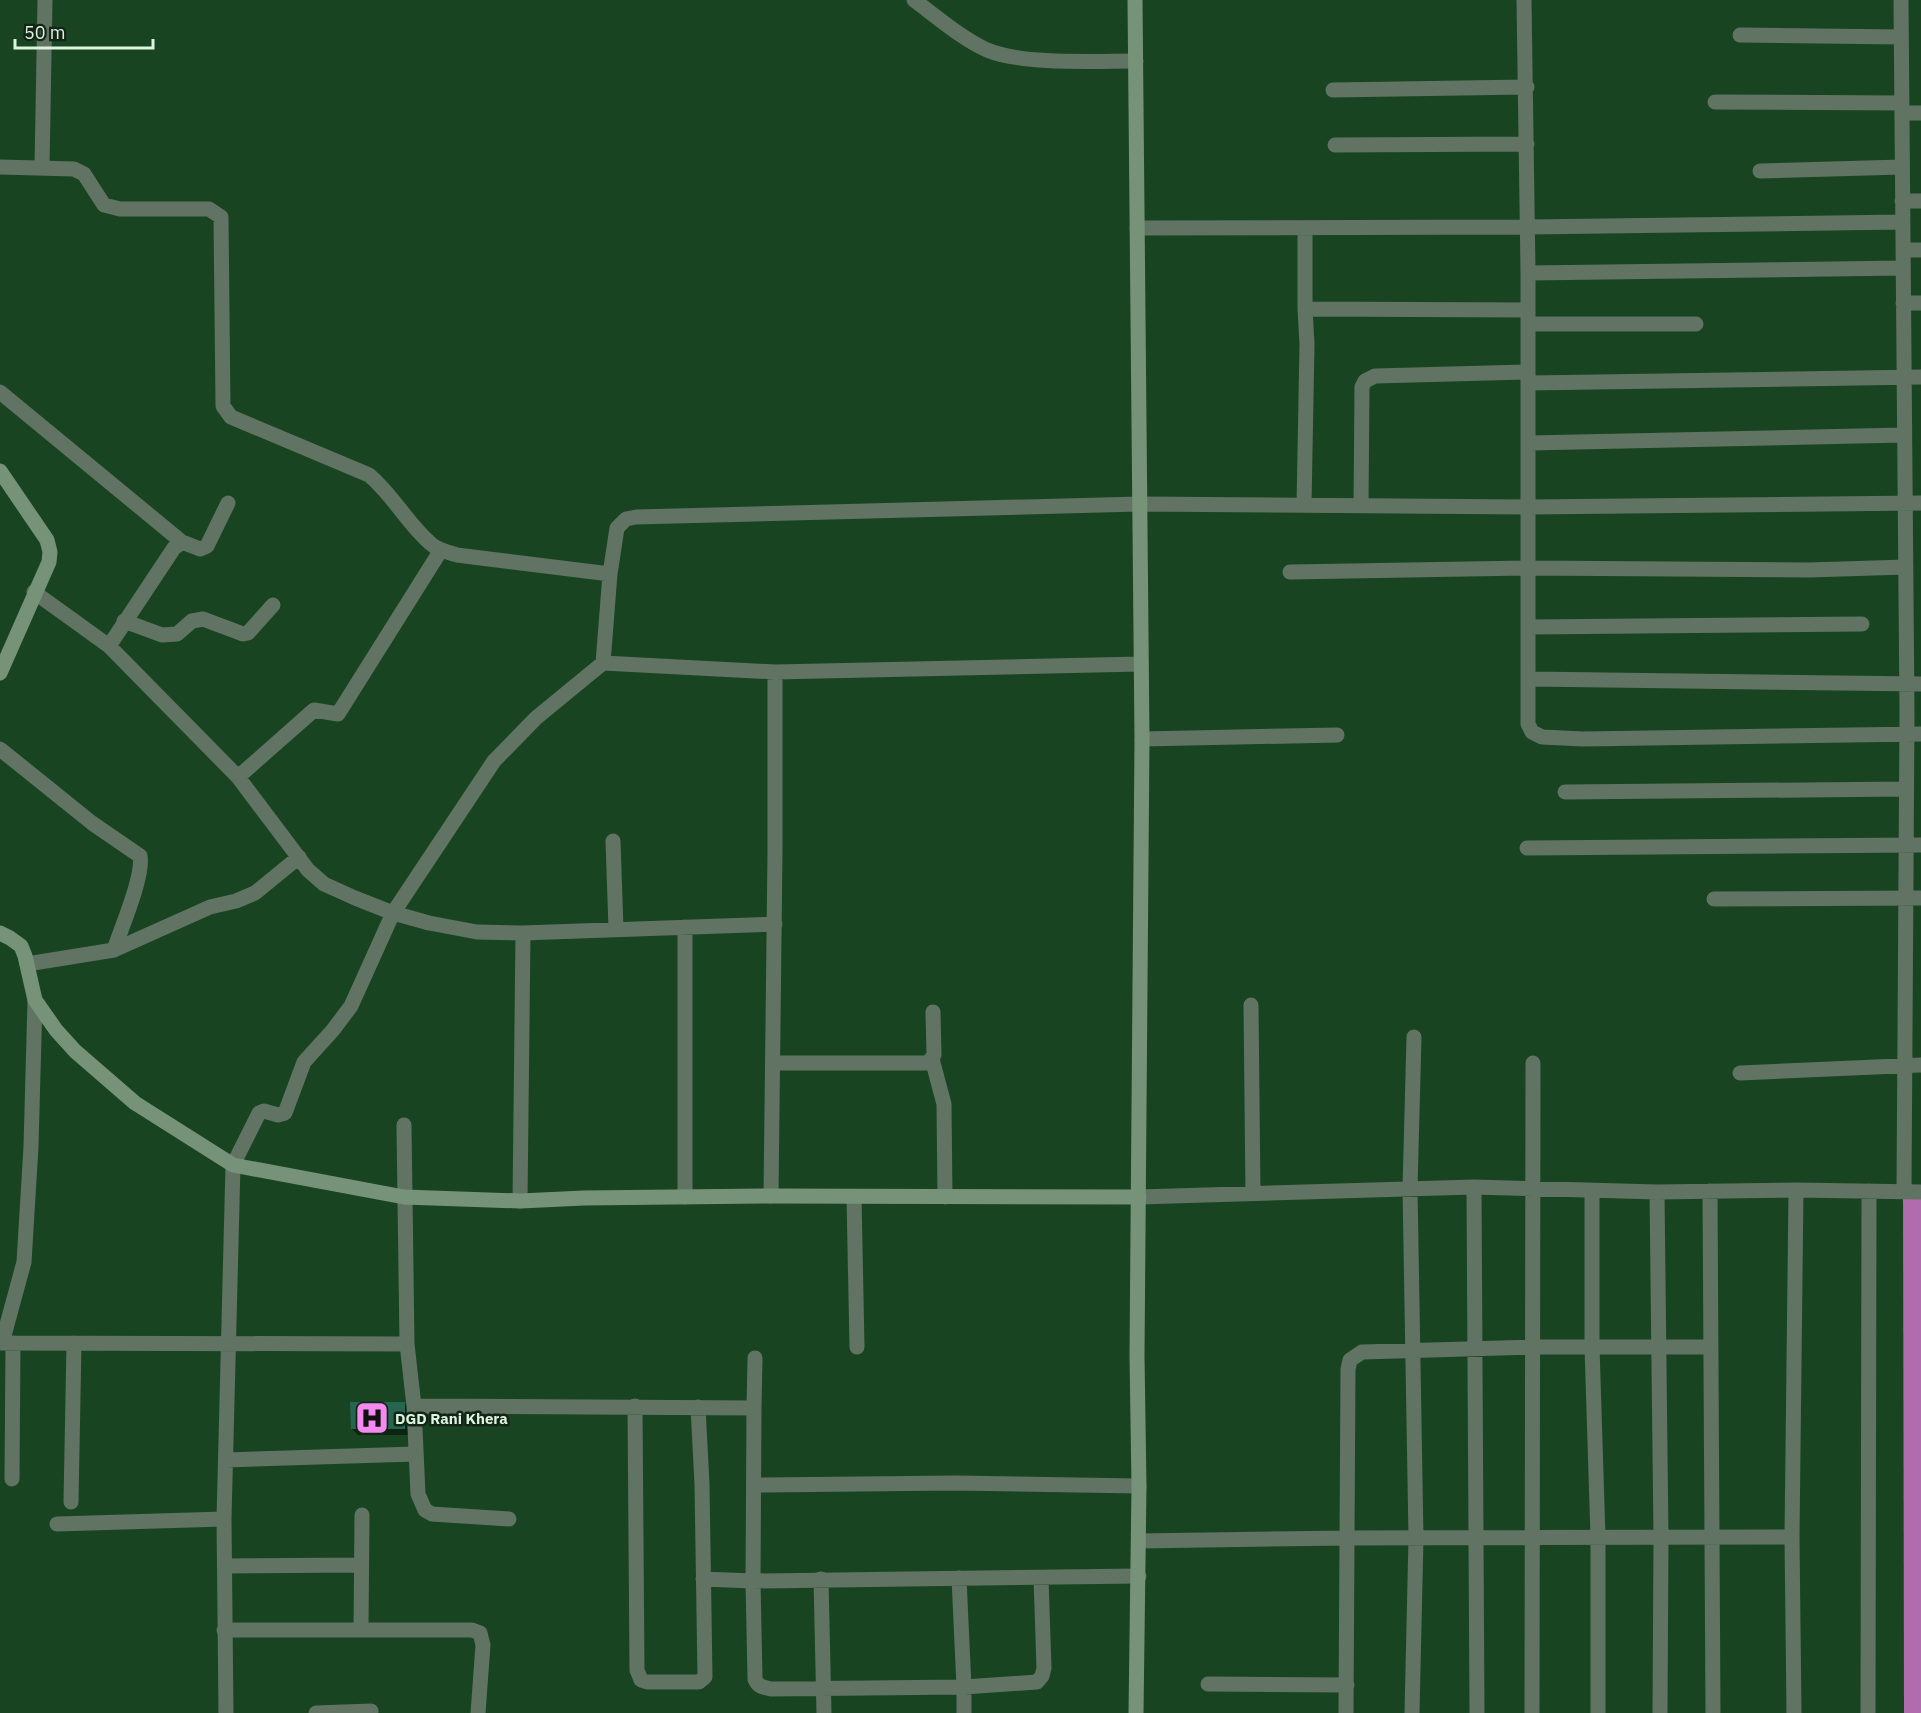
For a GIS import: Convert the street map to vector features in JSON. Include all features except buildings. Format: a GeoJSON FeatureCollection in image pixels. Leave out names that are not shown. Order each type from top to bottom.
{"type":"FeatureCollection","features":[{"type":"Feature","properties":{"kind":"main road"},"geometry":{"type":"LineString","coordinates":[[1135,0],[1142,739],[1137,1356],[1139,1576],[1136,1713]]}},
{"type":"Feature","properties":{"kind":"main road"},"geometry":{"type":"LineString","coordinates":[[0,471],[47,540],[50,552],[49,562],[0,673]]}},
{"type":"Feature","properties":{"kind":"main road"},"geometry":{"type":"LineString","coordinates":[[0,933],[21,946],[35,1000],[56,1030],[103,1078],[135,1103],[233,1166],[404,1197],[520,1201],[771,1196],[1139,1197]]}},
{"type":"Feature","properties":{"kind":"street"},"geometry":{"type":"LineString","coordinates":[[42,167],[45,0]]}},
{"type":"Feature","properties":{"kind":"street"},"geometry":{"type":"LineString","coordinates":[[914,0],[951,28],[986,49],[1001,55],[1038,59],[1136,61]]}},
{"type":"Feature","properties":{"kind":"street"},"geometry":{"type":"LineString","coordinates":[[1524,0],[1527,87],[1529,443],[1528,724],[1532,732],[1542,737],[1583,739],[1914,734]]}},
{"type":"Feature","properties":{"kind":"street"},"geometry":{"type":"LineString","coordinates":[[1901,0],[1906,567],[1914,627],[1914,734],[1906,789],[1913,845],[1913,898],[1904,1065],[1904,1191]]}},
{"type":"Feature","properties":{"kind":"street"},"geometry":{"type":"LineString","coordinates":[[1740,35],[1901,37]]}},
{"type":"Feature","properties":{"kind":"street"},"geometry":{"type":"LineString","coordinates":[[1334,90],[1527,87]]}},
{"type":"Feature","properties":{"kind":"street"},"geometry":{"type":"LineString","coordinates":[[1714,102],[1902,108],[1921,114]]}},
{"type":"Feature","properties":{"kind":"street"},"geometry":{"type":"LineString","coordinates":[[1335,145],[1527,144]]}},
{"type":"Feature","properties":{"kind":"street"},"geometry":{"type":"LineString","coordinates":[[0,167],[79,170],[104,205],[112,208],[209,208],[216,212],[221,217],[224,411],[231,417],[369,475],[431,544],[441,550],[457,555],[610,574]]}},
{"type":"Feature","properties":{"kind":"street"},"geometry":{"type":"LineString","coordinates":[[1760,171],[1902,167]]}},
{"type":"Feature","properties":{"kind":"street"},"geometry":{"type":"LineString","coordinates":[[1902,201],[1921,201]]}},
{"type":"Feature","properties":{"kind":"street"},"geometry":{"type":"LineString","coordinates":[[1137,228],[1527,227],[1903,222]]}},
{"type":"Feature","properties":{"kind":"street"},"geometry":{"type":"LineString","coordinates":[[1304,506],[1307,344],[1305,228]]}},
{"type":"Feature","properties":{"kind":"street"},"geometry":{"type":"LineString","coordinates":[[1903,250],[1921,250]]}},
{"type":"Feature","properties":{"kind":"street"},"geometry":{"type":"LineString","coordinates":[[1528,273],[1903,268]]}},
{"type":"Feature","properties":{"kind":"street"},"geometry":{"type":"LineString","coordinates":[[1903,303],[1921,303]]}},
{"type":"Feature","properties":{"kind":"street"},"geometry":{"type":"LineString","coordinates":[[1305,309],[1696,324]]}},
{"type":"Feature","properties":{"kind":"street"},"geometry":{"type":"LineString","coordinates":[[1361,506],[1362,387],[1365,381],[1375,376],[1921,377]]}},
{"type":"Feature","properties":{"kind":"street"},"geometry":{"type":"LineString","coordinates":[[0,392],[182,542],[200,549],[207,546],[228,503]]}},
{"type":"Feature","properties":{"kind":"street"},"geometry":{"type":"LineString","coordinates":[[1529,443],[1904,435]]}},
{"type":"Feature","properties":{"kind":"street"},"geometry":{"type":"LineString","coordinates":[[603,663],[610,574],[617,528],[626,519],[636,516],[1138,504],[1527,507],[1921,503]]}},
{"type":"Feature","properties":{"kind":"street"},"geometry":{"type":"LineString","coordinates":[[109,646],[174,548],[182,542]]}},
{"type":"Feature","properties":{"kind":"street"},"geometry":{"type":"LineString","coordinates":[[238,777],[314,710],[335,714],[340,711],[441,550]]}},
{"type":"Feature","properties":{"kind":"street"},"geometry":{"type":"LineString","coordinates":[[1290,572],[1528,568],[1809,570],[1906,567]]}},
{"type":"Feature","properties":{"kind":"street"},"geometry":{"type":"LineString","coordinates":[[34,592],[109,646],[238,777],[308,870],[324,884],[393,913],[429,923],[477,932],[522,933],[774,924]]}},
{"type":"Feature","properties":{"kind":"street"},"geometry":{"type":"LineString","coordinates":[[124,621],[162,635],[177,634],[192,621],[203,619],[243,634],[248,633],[273,605]]}},
{"type":"Feature","properties":{"kind":"street"},"geometry":{"type":"LineString","coordinates":[[1528,627],[1862,624]]}},
{"type":"Feature","properties":{"kind":"street"},"geometry":{"type":"LineString","coordinates":[[226,1713],[224,1519],[233,1166],[259,1113],[264,1111],[280,1115],[285,1113],[304,1062],[351,1006],[393,913],[494,761],[536,718],[603,663],[775,672],[1141,664]]}},
{"type":"Feature","properties":{"kind":"street"},"geometry":{"type":"LineString","coordinates":[[771,1196],[775,672]]}},
{"type":"Feature","properties":{"kind":"street"},"geometry":{"type":"LineString","coordinates":[[1529,679],[1914,684]]}},
{"type":"Feature","properties":{"kind":"street"},"geometry":{"type":"LineString","coordinates":[[1142,739],[1337,735]]}},
{"type":"Feature","properties":{"kind":"street"},"geometry":{"type":"LineString","coordinates":[[0,749],[92,823],[140,856],[142,863],[114,950]]}},
{"type":"Feature","properties":{"kind":"street"},"geometry":{"type":"LineString","coordinates":[[1565,792],[1906,789]]}},
{"type":"Feature","properties":{"kind":"street"},"geometry":{"type":"LineString","coordinates":[[613,841],[616,930]]}},
{"type":"Feature","properties":{"kind":"street"},"geometry":{"type":"LineString","coordinates":[[1527,848],[1913,845]]}},
{"type":"Feature","properties":{"kind":"street"},"geometry":{"type":"LineString","coordinates":[[27,964],[114,950],[210,908],[255,893],[299,856]]}},
{"type":"Feature","properties":{"kind":"street"},"geometry":{"type":"LineString","coordinates":[[1714,899],[1913,898]]}},
{"type":"Feature","properties":{"kind":"street"},"geometry":{"type":"LineString","coordinates":[[685,927],[685,1197]]}},
{"type":"Feature","properties":{"kind":"street"},"geometry":{"type":"LineString","coordinates":[[520,1201],[522,933]]}},
{"type":"Feature","properties":{"kind":"street"},"geometry":{"type":"LineString","coordinates":[[12,1479],[5,1343],[24,1262],[31,1147],[35,1000]]}},
{"type":"Feature","properties":{"kind":"street"},"geometry":{"type":"LineString","coordinates":[[1251,1005],[1253,1193]]}},
{"type":"Feature","properties":{"kind":"street"},"geometry":{"type":"LineString","coordinates":[[773,1063],[928,1063],[934,1055],[933,1012]]}},
{"type":"Feature","properties":{"kind":"street"},"geometry":{"type":"LineString","coordinates":[[1412,1713],[1416,1538],[1410,1188],[1414,1037]]}},
{"type":"Feature","properties":{"kind":"street"},"geometry":{"type":"LineString","coordinates":[[932,1059],[944,1104],[945,1197]]}},
{"type":"Feature","properties":{"kind":"street"},"geometry":{"type":"LineString","coordinates":[[1532,1713],[1533,1063]]}},
{"type":"Feature","properties":{"kind":"street"},"geometry":{"type":"LineString","coordinates":[[1740,1073],[1921,1065]]}},
{"type":"Feature","properties":{"kind":"street"},"geometry":{"type":"LineString","coordinates":[[404,1125],[407,1344],[414,1406],[418,1494],[425,1510],[432,1514],[509,1519]]}},
{"type":"Feature","properties":{"kind":"street"},"geometry":{"type":"LineString","coordinates":[[1139,1197],[1474,1187],[1656,1192],[1796,1190],[1921,1192]]}},
{"type":"Feature","properties":{"kind":"street"},"geometry":{"type":"LineString","coordinates":[[1474,1187],[1477,1713]]}},
{"type":"Feature","properties":{"kind":"street"},"geometry":{"type":"LineString","coordinates":[[1794,1713],[1792,1537],[1796,1190]]}},
{"type":"Feature","properties":{"kind":"street"},"geometry":{"type":"LineString","coordinates":[[1592,1191],[1592,1347],[1598,1537],[1598,1713]]}},
{"type":"Feature","properties":{"kind":"street"},"geometry":{"type":"LineString","coordinates":[[1710,1191],[1713,1713]]}},
{"type":"Feature","properties":{"kind":"street"},"geometry":{"type":"LineString","coordinates":[[1868,1713],[1869,1191]]}},
{"type":"Feature","properties":{"kind":"street"},"geometry":{"type":"LineString","coordinates":[[1656,1192],[1661,1538],[1660,1713]]}},
{"type":"Feature","properties":{"kind":"street"},"geometry":{"type":"LineString","coordinates":[[854,1197],[857,1347]]}},
{"type":"Feature","properties":{"kind":"street"},"geometry":{"type":"LineString","coordinates":[[5,1343],[407,1344]]}},
{"type":"Feature","properties":{"kind":"street"},"geometry":{"type":"LineString","coordinates":[[71,1502],[74,1343]]}},
{"type":"Feature","properties":{"kind":"street"},"geometry":{"type":"LineString","coordinates":[[1346,1713],[1348,1369],[1350,1360],[1362,1352],[1533,1347],[1711,1347]]}},
{"type":"Feature","properties":{"kind":"street"},"geometry":{"type":"LineString","coordinates":[[755,1358],[753,1581],[755,1679],[758,1684],[771,1689],[963,1687],[1037,1682],[1044,1668],[1041,1578]]}},
{"type":"Feature","properties":{"kind":"street"},"geometry":{"type":"LineString","coordinates":[[414,1406],[754,1408]]}},
{"type":"Feature","properties":{"kind":"street"},"geometry":{"type":"LineString","coordinates":[[635,1406],[637,1670],[641,1680],[647,1682],[699,1682],[705,1677],[702,1484],[698,1407]]}},
{"type":"Feature","properties":{"kind":"street"},"geometry":{"type":"LineString","coordinates":[[226,1460],[415,1454]]}},
{"type":"Feature","properties":{"kind":"street"},"geometry":{"type":"LineString","coordinates":[[755,1485],[956,1483],[1139,1486]]}},
{"type":"Feature","properties":{"kind":"street"},"geometry":{"type":"LineString","coordinates":[[361,1629],[362,1515]]}},
{"type":"Feature","properties":{"kind":"street"},"geometry":{"type":"LineString","coordinates":[[57,1524],[224,1519]]}},
{"type":"Feature","properties":{"kind":"street"},"geometry":{"type":"LineString","coordinates":[[1138,1541],[1792,1537]]}},
{"type":"Feature","properties":{"kind":"street"},"geometry":{"type":"LineString","coordinates":[[225,1566],[361,1565]]}},
{"type":"Feature","properties":{"kind":"street"},"geometry":{"type":"LineString","coordinates":[[703,1579],[753,1581],[1139,1576]]}},
{"type":"Feature","properties":{"kind":"street"},"geometry":{"type":"LineString","coordinates":[[959,1578],[964,1713]]}},
{"type":"Feature","properties":{"kind":"street"},"geometry":{"type":"LineString","coordinates":[[820,1579],[824,1713]]}},
{"type":"Feature","properties":{"kind":"street"},"geometry":{"type":"LineString","coordinates":[[224,1630],[472,1630],[480,1633],[483,1645],[478,1713]]}},
{"type":"Feature","properties":{"kind":"street"},"geometry":{"type":"LineString","coordinates":[[1208,1684],[1347,1685]]}},
{"type":"Feature","properties":{"kind":"street"},"geometry":{"type":"LineString","coordinates":[[316,1713],[372,1711]]}},
{"type":"Feature","properties":{"kind":"shaded area"},"geometry":{"type":"Polygon","coordinates":[[[1903,1185],[1921,1189],[1921,1713],[1904,1713],[1903,1185]]]}},
{"type":"Feature","properties":{"kind":"place","name":"DGD Rani Khera"},"geometry":{"type":"Point","coordinates":[372,1418]}}]}
